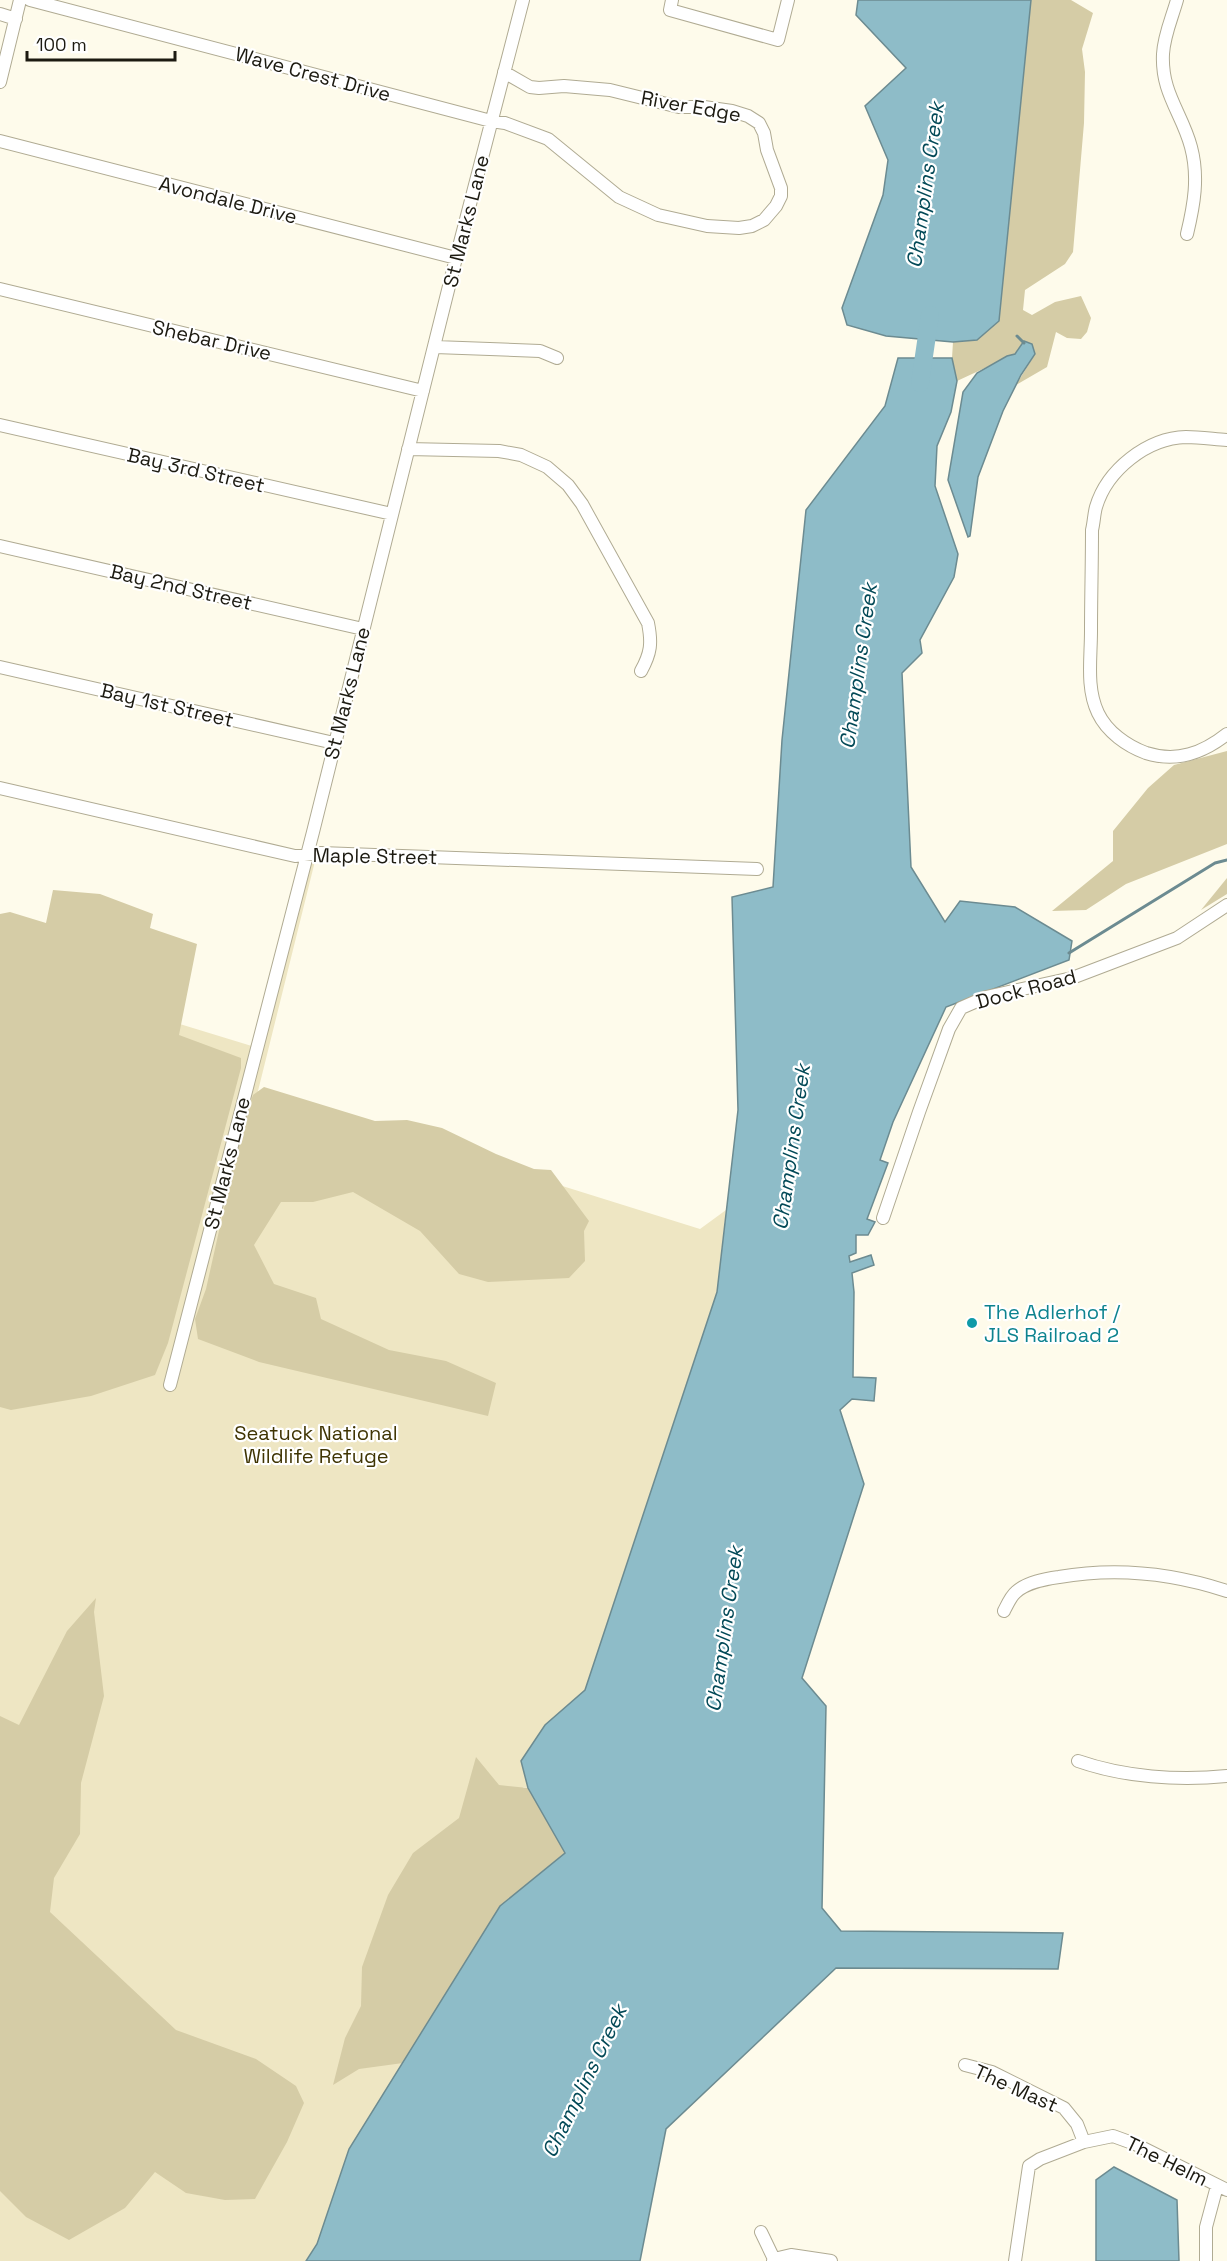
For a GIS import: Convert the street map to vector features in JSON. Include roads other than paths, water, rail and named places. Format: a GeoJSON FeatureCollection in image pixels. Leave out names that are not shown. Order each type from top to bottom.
{"type":"FeatureCollection","features":[{"type":"Feature","properties":{"kind":"street"},"geometry":{"type":"LineString","coordinates":[[0,82],[20,0]]}},
{"type":"Feature","properties":{"kind":"street","name":"Wave Crest Drive"},"geometry":{"type":"LineString","coordinates":[[30,0],[491,121]]}},
{"type":"Feature","properties":{"kind":"street","name":"St Marks Lane"},"geometry":{"type":"LineString","coordinates":[[170,1385],[523,0]]}},
{"type":"Feature","properties":{"kind":"street"},"geometry":{"type":"LineString","coordinates":[[672,0],[670,10],[778,40],[788,0]]}},
{"type":"Feature","properties":{"kind":"street"},"geometry":{"type":"LineString","coordinates":[[1177,0],[1166,34],[1163,55],[1168,94],[1190,145],[1196,170],[1196,189],[1187,234]]}},
{"type":"Feature","properties":{"kind":"street"},"geometry":{"type":"LineString","coordinates":[[0,14],[16,19]]}},
{"type":"Feature","properties":{"kind":"street","name":"River Edge"},"geometry":{"type":"LineString","coordinates":[[491,121],[505,123],[548,139],[619,197],[658,215],[706,226],[728,228],[752,226],[764,220],[781,196],[781,188],[767,150],[764,133],[759,123],[748,116],[704,107],[679,107],[610,90],[564,86],[530,87],[504,72]]}},
{"type":"Feature","properties":{"kind":"street","name":"Avondale Drive"},"geometry":{"type":"LineString","coordinates":[[0,141],[456,258]]}},
{"type":"Feature","properties":{"kind":"street","name":"Shebar Drive"},"geometry":{"type":"LineString","coordinates":[[0,289],[423,391]]}},
{"type":"Feature","properties":{"kind":"street"},"geometry":{"type":"LineString","coordinates":[[435,347],[540,351],[557,358]]}},
{"type":"Feature","properties":{"kind":"street","name":"Bay 3rd Street"},"geometry":{"type":"LineString","coordinates":[[0,425],[392,514]]}},
{"type":"Feature","properties":{"kind":"street"},"geometry":{"type":"LineString","coordinates":[[1227,440],[1183,437],[1153,445],[1131,458],[1112,478],[1096,506],[1092,530],[1089,685],[1098,714],[1115,736],[1142,752],[1158,757],[1180,757],[1203,751],[1227,734]]}},
{"type":"Feature","properties":{"kind":"street"},"geometry":{"type":"LineString","coordinates":[[408,449],[499,451],[521,455],[547,467],[568,485],[582,504],[648,623],[652,641],[650,655],[641,671]]}},
{"type":"Feature","properties":{"kind":"street","name":"Bay 2nd Street"},"geometry":{"type":"LineString","coordinates":[[0,546],[363,629]]}},
{"type":"Feature","properties":{"kind":"street","name":"Bay 1st Street"},"geometry":{"type":"LineString","coordinates":[[0,667],[334,743]]}},
{"type":"Feature","properties":{"kind":"street","name":"Maple Street"},"geometry":{"type":"LineString","coordinates":[[0,788],[295,856],[321,853],[757,869]]}},
{"type":"Feature","properties":{"kind":"street","name":"Dock Road"},"geometry":{"type":"LineString","coordinates":[[883,1218],[919,1112],[950,1029],[961,1008],[986,997],[1072,978],[1177,938],[1227,905]]}},
{"type":"Feature","properties":{"kind":"street"},"geometry":{"type":"LineString","coordinates":[[1004,1611],[1014,1593],[1024,1586],[1042,1580],[1091,1571],[1160,1575],[1227,1591]]}},
{"type":"Feature","properties":{"kind":"street"},"geometry":{"type":"LineString","coordinates":[[1078,1761],[1122,1773],[1205,1778],[1227,1776]]}},
{"type":"Feature","properties":{"kind":"street","name":"The Mast"},"geometry":{"type":"LineString","coordinates":[[965,2065],[992,2072],[1064,2108],[1077,2124],[1084,2142]]}},
{"type":"Feature","properties":{"kind":"street","name":"The Helm"},"geometry":{"type":"LineString","coordinates":[[1015,2261],[1029,2166],[1040,2159],[1084,2142],[1106,2136],[1126,2139],[1222,2188]]}},
{"type":"Feature","properties":{"kind":"street"},"geometry":{"type":"LineString","coordinates":[[1206,2261],[1206,2227],[1222,2188]]}},
{"type":"Feature","properties":{"kind":"street"},"geometry":{"type":"LineString","coordinates":[[760,2232],[773,2260],[791,2255],[831,2261]]}},
{"type":"Feature","properties":{"kind":"water"},"geometry":{"type":"Polygon","coordinates":[[[858,0],[1031,0],[999,321],[977,340],[953,342],[886,336],[847,325],[842,308],[883,195],[888,160],[865,106],[906,68],[856,15],[858,0]]]}},
{"type":"Feature","properties":{"kind":"water"},"geometry":{"type":"Polygon","coordinates":[[[1024,341],[1032,344],[1035,354],[1021,375],[1003,411],[978,477],[970,536],[968,537],[948,480],[963,392],[977,373],[1015,354],[1024,341]]]}},
{"type":"Feature","properties":{"kind":"water"},"geometry":{"type":"Polygon","coordinates":[[[898,358],[952,358],[957,381],[951,412],[937,446],[935,486],[958,554],[954,577],[920,640],[922,653],[902,673],[911,867],[945,922],[960,901],[1015,907],[1072,941],[1069,960],[946,1007],[893,1122],[880,1160],[888,1163],[867,1219],[875,1222],[868,1235],[856,1235],[856,1253],[849,1256],[850,1262],[871,1255],[874,1265],[852,1273],[854,1292],[853,1377],[876,1378],[874,1401],[852,1399],[840,1410],[864,1484],[802,1678],[826,1706],[822,1908],[841,1931],[1063,1933],[1058,1969],[836,1968],[666,2129],[640,2261],[306,2261],[317,2244],[349,2149],[500,1906],[565,1853],[528,1788],[521,1761],[545,1725],[585,1690],[717,1292],[738,1110],[732,897],[773,887],[782,740],[806,510],[885,406],[898,358]]]}},
{"type":"Feature","properties":{"kind":"water"},"geometry":{"type":"Polygon","coordinates":[[[1114,2167],[1177,2200],[1179,2261],[1096,2261],[1096,2180],[1114,2167]]]}},
{"type":"Feature","properties":{"kind":"waterway","name":"Champlins Creek"},"geometry":{"type":"LineString","coordinates":[[920,383],[930,315]]}},
{"type":"Feature","properties":{"kind":"waterway"},"geometry":{"type":"LineString","coordinates":[[1017,336],[1024,343]]}},
{"type":"Feature","properties":{"kind":"waterway"},"geometry":{"type":"LineString","coordinates":[[1069,953],[1215,863],[1227,860]]}},
{"type":"Feature","properties":{"kind":"place","name":"The Adlerhof / JLS Railroad 2"},"geometry":{"type":"Point","coordinates":[972,1323]}},
{"type":"Feature","properties":{"kind":"park label","name":"Seatuck National Wildlife Refuge"},"geometry":{"type":"Point","coordinates":[316,1444]}}]}
